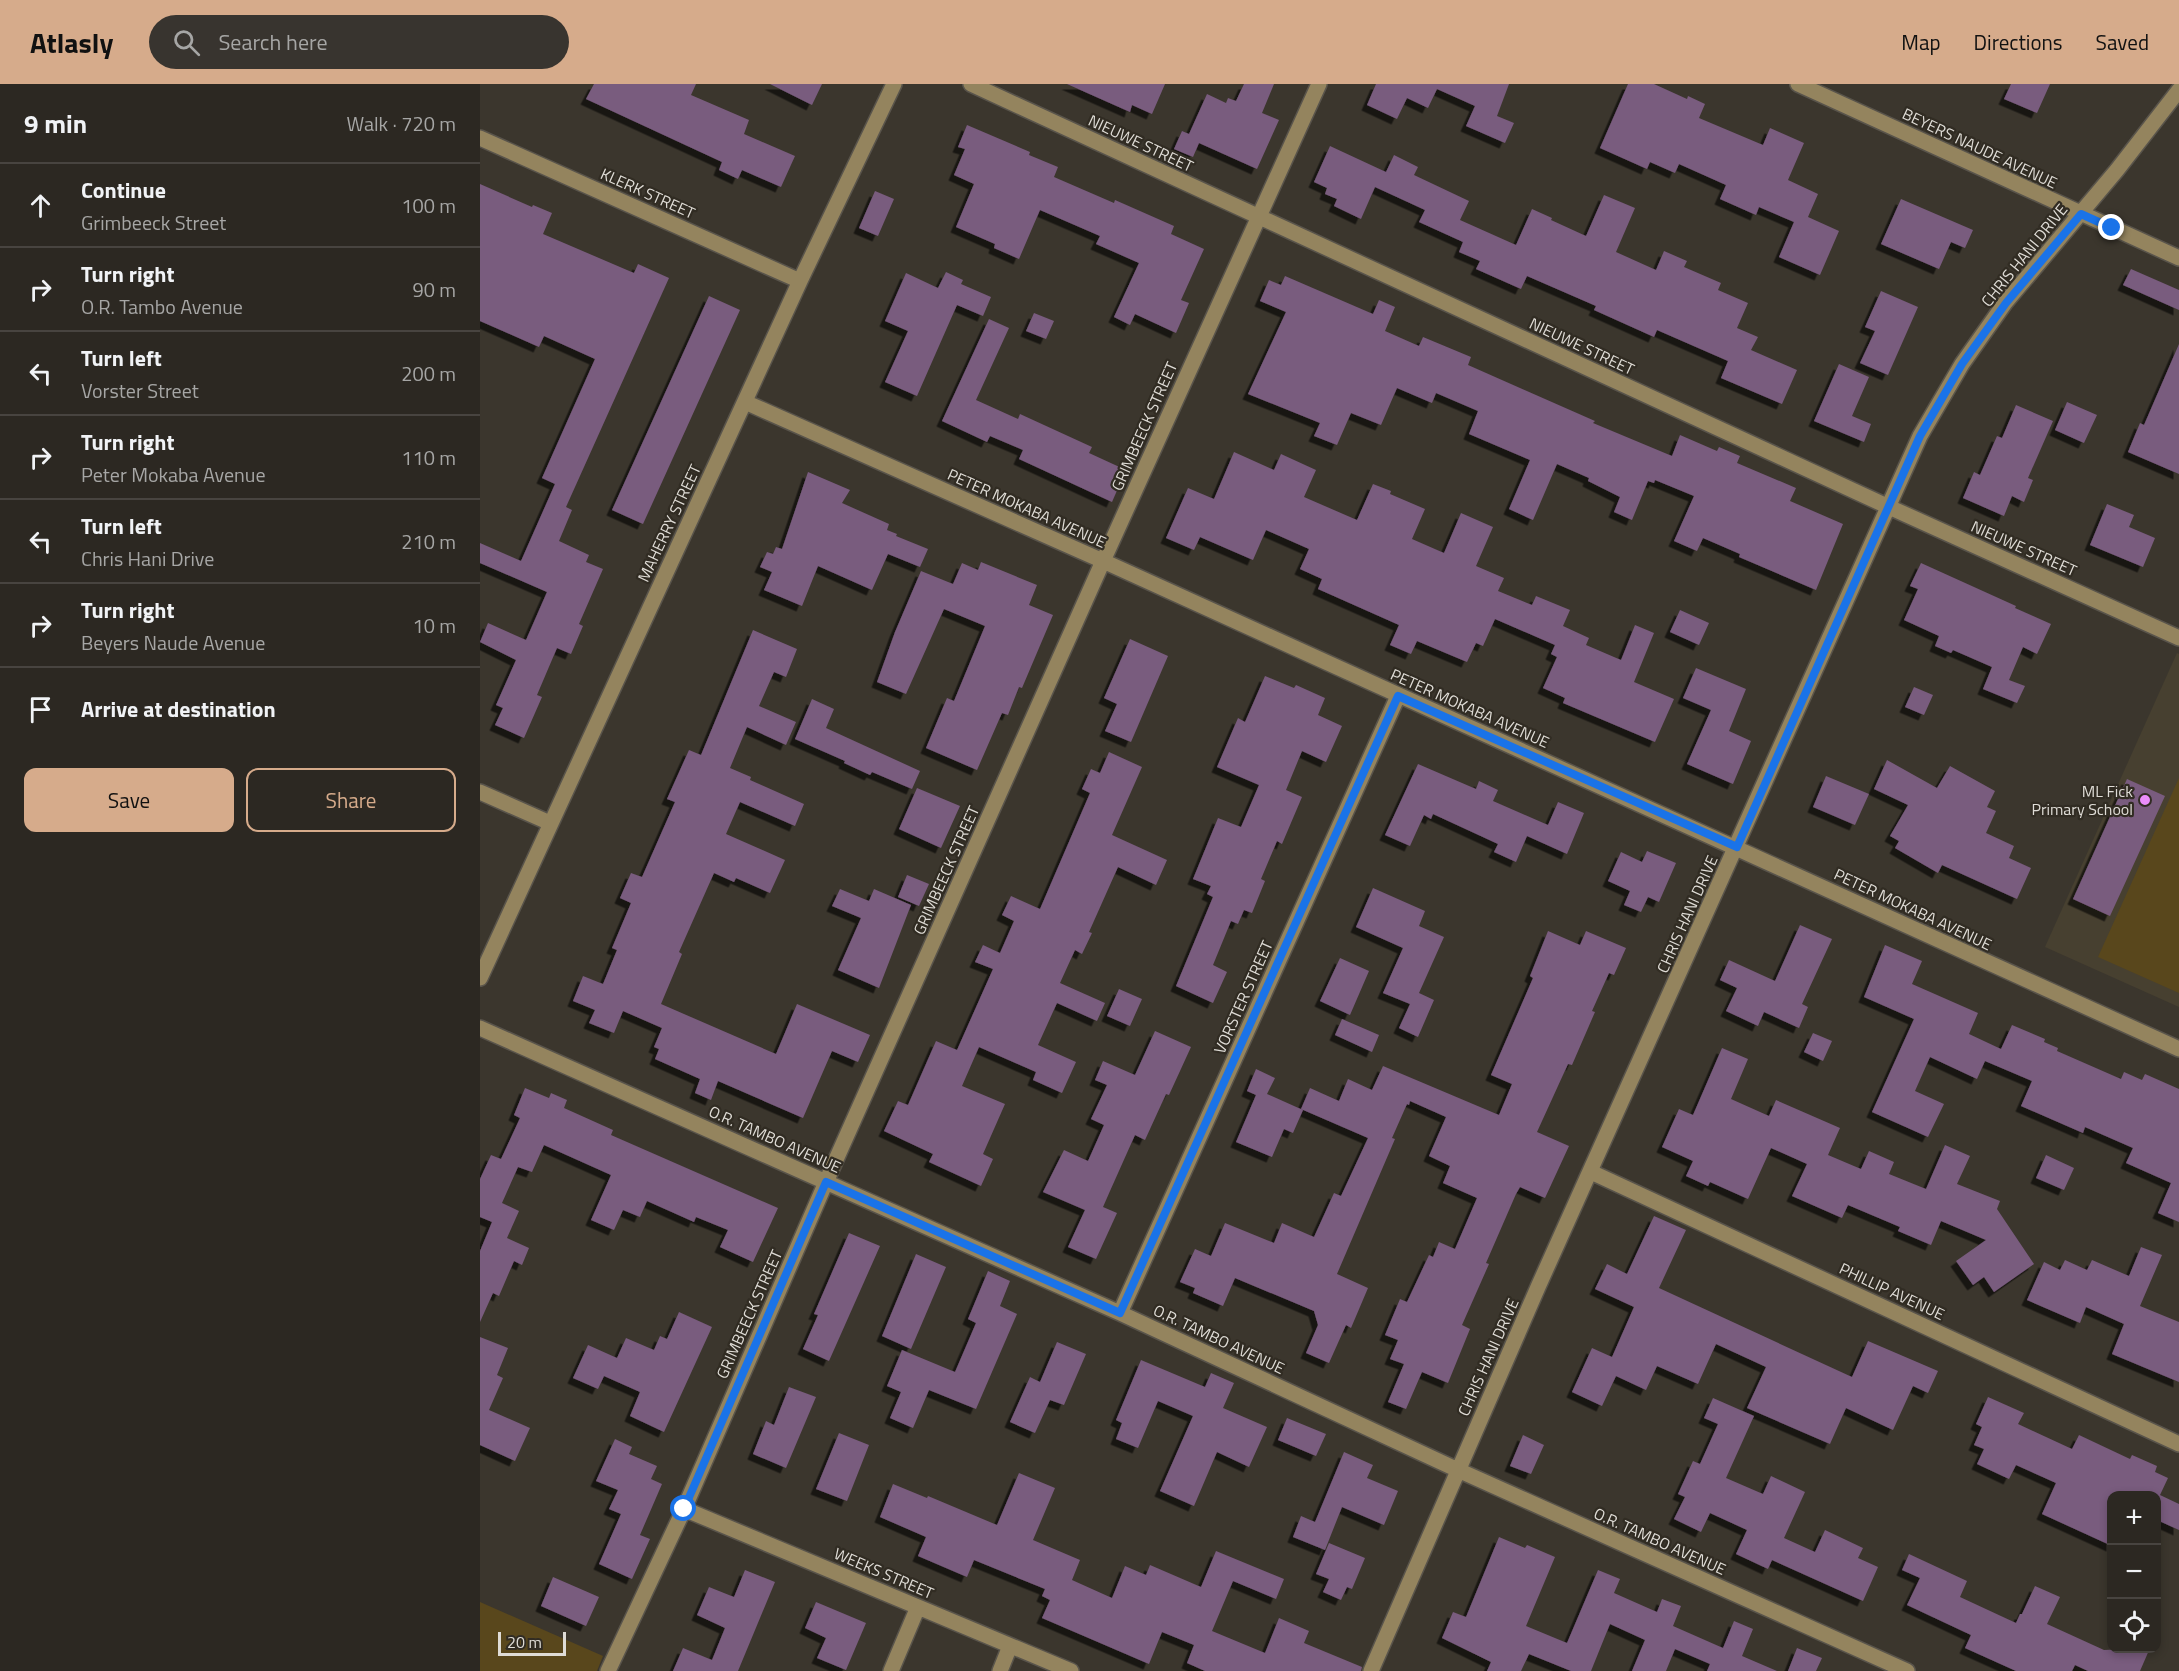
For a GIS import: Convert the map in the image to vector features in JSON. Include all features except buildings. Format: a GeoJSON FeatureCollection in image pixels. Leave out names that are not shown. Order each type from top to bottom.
{"type":"FeatureCollection","features":[{"type":"Feature","properties":{"kind":"street","name":"MAHERRY STREET"},"geometry":{"type":"LineString","coordinates":[[480,978],[800,281],[894,84]]}},
{"type":"Feature","properties":{"kind":"street","name":"NIEUWE STREET"},"geometry":{"type":"LineString","coordinates":[[971,84],[1889,507],[2179,638]]}},
{"type":"Feature","properties":{"kind":"street","name":"GRIMBEECK STREET"},"geometry":{"type":"LineString","coordinates":[[608,1671],[684,1509],[826,1182],[1319,84]]}},
{"type":"Feature","properties":{"kind":"street","name":"BEYERS NAUDE AVENUE"},"geometry":{"type":"LineString","coordinates":[[1798,84],[2179,258]]}},
{"type":"Feature","properties":{"kind":"street","name":"CHRIS HANI DRIVE"},"geometry":{"type":"LineString","coordinates":[[1371,1671],[1458,1470],[1920,436],[1962,364],[2006,303],[2117,170],[2179,90]]}},
{"type":"Feature","properties":{"kind":"street","name":"KLERK STREET"},"geometry":{"type":"LineString","coordinates":[[480,138],[800,281]]}},
{"type":"Feature","properties":{"kind":"street","name":"PETER MOKABA AVENUE"},"geometry":{"type":"LineString","coordinates":[[745,402],[1737,847],[2179,1049]]}},
{"type":"Feature","properties":{"kind":"street","name":"VORSTER STREET"},"geometry":{"type":"LineString","coordinates":[[1120,1313],[1398,696]]}},
{"type":"Feature","properties":{"kind":"street"},"geometry":{"type":"LineString","coordinates":[[480,792],[550,823]]}},
{"type":"Feature","properties":{"kind":"street","name":"O.R. TAMBO AVENUE"},"geometry":{"type":"LineString","coordinates":[[480,1028],[1120,1313],[1458,1470],[1908,1671]]}},
{"type":"Feature","properties":{"kind":"street","name":"PHILLIP AVENUE"},"geometry":{"type":"LineString","coordinates":[[1591,1172],[2179,1444]]}},
{"type":"Feature","properties":{"kind":"street","name":"WEEKS STREET"},"geometry":{"type":"LineString","coordinates":[[684,1509],[1071,1671]]}},
{"type":"Feature","properties":{"kind":"street"},"geometry":{"type":"LineString","coordinates":[[891,1671],[918,1607]]}},
{"type":"Feature","properties":{"kind":"street"},"geometry":{"type":"LineString","coordinates":[[1000,1671],[1010,1646]]}},
{"type":"Feature","properties":{"kind":"shaded area","name":"ML Fick Primary School"},"geometry":{"type":"Polygon","coordinates":[[[2177,653],[2179,654],[2179,1007],[2045,947],[2177,653]]]}},
{"type":"Feature","properties":{"kind":"shaded area"},"geometry":{"type":"Polygon","coordinates":[[[2179,778],[2179,993],[2098,957],[2179,778]]]}},
{"type":"Feature","properties":{"kind":"shaded area"},"geometry":{"type":"Polygon","coordinates":[[[480,1602],[603,1656],[597,1671],[480,1671],[480,1602]]]}},
{"type":"Feature","properties":{"kind":"place","name":"ML Fick Primary School"},"geometry":{"type":"Point","coordinates":[2145,800]}},
{"type":"Feature","properties":{"kind":"route"},"geometry":{"type":"LineString","coordinates":[[684,1509],[826,1182],[1120,1313],[1398,696],[1737,847],[1920,436],[1962,364],[2006,303],[2081,214],[2112,228]]}}]}
